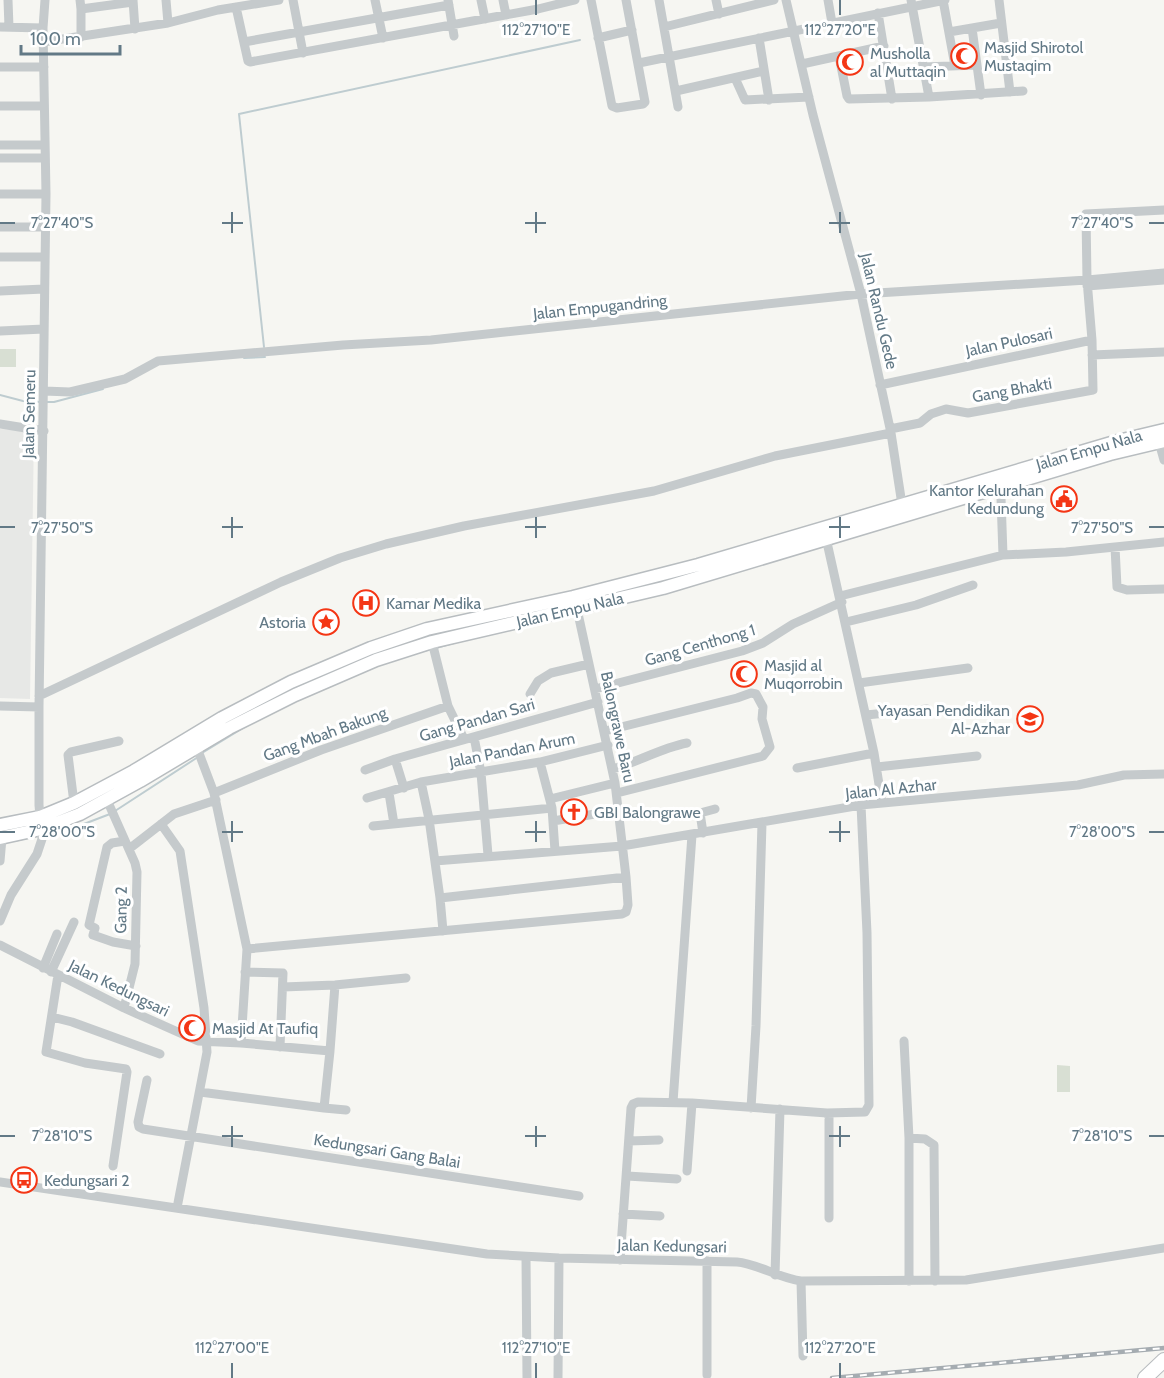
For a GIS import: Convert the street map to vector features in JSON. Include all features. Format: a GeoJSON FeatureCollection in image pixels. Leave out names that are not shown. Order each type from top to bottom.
{"type":"FeatureCollection","features":[{"type":"Feature","properties":{"kind":"highway"},"geometry":{"type":"LineString","coordinates":[[1144,1378],[1164,1360]]}},
{"type":"Feature","properties":{"kind":"main road","name":"Jalan Empu Nala"},"geometry":{"type":"LineString","coordinates":[[0,825],[41,829],[74,803],[226,723],[291,682],[371,648],[427,629],[661,575],[903,510],[1125,445],[1164,430]]}},
{"type":"Feature","properties":{"kind":"main road","name":"Jalan Empu Nala"},"geometry":{"type":"LineString","coordinates":[[1125,445],[1162,449]]}},
{"type":"Feature","properties":{"kind":"main road","name":"Jalan Empu Nala"},"geometry":{"type":"LineString","coordinates":[[1,838],[110,809],[199,752],[226,723],[354,669],[433,646],[578,612],[827,542],[903,510]]}},
{"type":"Feature","properties":{"kind":"street"},"geometry":{"type":"LineString","coordinates":[[8,0],[5,27],[43,28]]}},
{"type":"Feature","properties":{"kind":"street","name":"Jalan Semeru"},"geometry":{"type":"LineString","coordinates":[[41,829],[39,696],[44,432],[46,194],[43,28],[45,0]]}},
{"type":"Feature","properties":{"kind":"street"},"geometry":{"type":"LineString","coordinates":[[166,0],[168,23]]}},
{"type":"Feature","properties":{"kind":"street"},"geometry":{"type":"LineString","coordinates":[[218,0],[218,10]]}},
{"type":"Feature","properties":{"kind":"street"},"geometry":{"type":"LineString","coordinates":[[43,42],[168,23],[218,10],[279,0]]}},
{"type":"Feature","properties":{"kind":"street"},"geometry":{"type":"LineString","coordinates":[[293,0],[303,53]]}},
{"type":"Feature","properties":{"kind":"street"},"geometry":{"type":"LineString","coordinates":[[375,0],[383,38]]}},
{"type":"Feature","properties":{"kind":"street"},"geometry":{"type":"LineString","coordinates":[[481,0],[485,19]]}},
{"type":"Feature","properties":{"kind":"street"},"geometry":{"type":"LineString","coordinates":[[503,0],[506,15]]}},
{"type":"Feature","properties":{"kind":"street"},"geometry":{"type":"LineString","coordinates":[[524,0],[525,11]]}},
{"type":"Feature","properties":{"kind":"street"},"geometry":{"type":"LineString","coordinates":[[591,0],[613,107],[617,108],[645,103],[626,0]]}},
{"type":"Feature","properties":{"kind":"street"},"geometry":{"type":"LineString","coordinates":[[659,0],[678,107]]}},
{"type":"Feature","properties":{"kind":"street"},"geometry":{"type":"LineString","coordinates":[[716,0],[718,14]]}},
{"type":"Feature","properties":{"kind":"street"},"geometry":{"type":"LineString","coordinates":[[664,27],[718,14],[750,3],[774,0]]}},
{"type":"Feature","properties":{"kind":"street","name":"Jalan Randu Gede"},"geometry":{"type":"LineString","coordinates":[[786,0],[808,98],[862,297],[891,431],[903,510]]}},
{"type":"Feature","properties":{"kind":"street"},"geometry":{"type":"LineString","coordinates":[[828,0],[832,23]]}},
{"type":"Feature","properties":{"kind":"street"},"geometry":{"type":"LineString","coordinates":[[639,63],[878,13],[912,3],[944,0],[955,66]]}},
{"type":"Feature","properties":{"kind":"street"},"geometry":{"type":"LineString","coordinates":[[999,0],[1010,92]]}},
{"type":"Feature","properties":{"kind":"street"},"geometry":{"type":"LineString","coordinates":[[81,37],[81,4],[133,1],[135,28]]}},
{"type":"Feature","properties":{"kind":"street"},"geometry":{"type":"LineString","coordinates":[[236,8],[248,62],[506,15],[546,3],[569,1]]}},
{"type":"Feature","properties":{"kind":"street"},"geometry":{"type":"LineString","coordinates":[[244,42],[448,3],[454,36]]}},
{"type":"Feature","properties":{"kind":"street"},"geometry":{"type":"LineString","coordinates":[[912,3],[928,97]]}},
{"type":"Feature","properties":{"kind":"street"},"geometry":{"type":"LineString","coordinates":[[878,13],[892,99]]}},
{"type":"Feature","properties":{"kind":"street"},"geometry":{"type":"LineString","coordinates":[[949,32],[1001,23]]}},
{"type":"Feature","properties":{"kind":"street"},"geometry":{"type":"LineString","coordinates":[[972,28],[981,95]]}},
{"type":"Feature","properties":{"kind":"street"},"geometry":{"type":"LineString","coordinates":[[598,38],[632,30]]}},
{"type":"Feature","properties":{"kind":"street"},"geometry":{"type":"LineString","coordinates":[[759,38],[769,100]]}},
{"type":"Feature","properties":{"kind":"street"},"geometry":{"type":"LineString","coordinates":[[802,64],[884,46]]}},
{"type":"Feature","properties":{"kind":"street"},"geometry":{"type":"LineString","coordinates":[[839,56],[849,99],[981,95],[1023,91]]}},
{"type":"Feature","properties":{"kind":"street"},"geometry":{"type":"LineString","coordinates":[[924,67],[977,65]]}},
{"type":"Feature","properties":{"kind":"street"},"geometry":{"type":"LineString","coordinates":[[0,67],[44,67]]}},
{"type":"Feature","properties":{"kind":"street"},"geometry":{"type":"LineString","coordinates":[[676,91],[764,72]]}},
{"type":"Feature","properties":{"kind":"street"},"geometry":{"type":"LineString","coordinates":[[735,78],[745,100],[808,98]]}},
{"type":"Feature","properties":{"kind":"street"},"geometry":{"type":"LineString","coordinates":[[0,106],[44,106]]}},
{"type":"Feature","properties":{"kind":"street"},"geometry":{"type":"LineString","coordinates":[[0,145],[45,145]]}},
{"type":"Feature","properties":{"kind":"street"},"geometry":{"type":"LineString","coordinates":[[29,145],[29,158]]}},
{"type":"Feature","properties":{"kind":"street"},"geometry":{"type":"LineString","coordinates":[[0,158],[45,158]]}},
{"type":"Feature","properties":{"kind":"street"},"geometry":{"type":"LineString","coordinates":[[0,194],[46,194]]}},
{"type":"Feature","properties":{"kind":"street"},"geometry":{"type":"LineString","coordinates":[[1092,340],[1087,284],[1086,214],[1164,210]]}},
{"type":"Feature","properties":{"kind":"street"},"geometry":{"type":"LineString","coordinates":[[0,226],[45,226]]}},
{"type":"Feature","properties":{"kind":"street"},"geometry":{"type":"LineString","coordinates":[[0,257],[45,257]]}},
{"type":"Feature","properties":{"kind":"street"},"geometry":{"type":"LineString","coordinates":[[1148,279],[1164,273]]}},
{"type":"Feature","properties":{"kind":"street"},"geometry":{"type":"LineString","coordinates":[[1148,279],[1164,280]]}},
{"type":"Feature","properties":{"kind":"street","name":"Jalan Empugandring"},"geometry":{"type":"LineString","coordinates":[[44,396],[125,380],[158,361],[431,340],[862,297],[1148,279]]}},
{"type":"Feature","properties":{"kind":"street"},"geometry":{"type":"LineString","coordinates":[[0,291],[44,289]]}},
{"type":"Feature","properties":{"kind":"street"},"geometry":{"type":"LineString","coordinates":[[0,331],[44,329]]}},
{"type":"Feature","properties":{"kind":"street","name":"Gang Bhakti"},"geometry":{"type":"LineString","coordinates":[[891,431],[920,423],[933,414],[949,409],[966,413],[1091,391],[1094,388],[1092,340]]}},
{"type":"Feature","properties":{"kind":"street","name":"Jalan Pulosari"},"geometry":{"type":"LineString","coordinates":[[880,385],[1092,340]]}},
{"type":"Feature","properties":{"kind":"street"},"geometry":{"type":"LineString","coordinates":[[1092,356],[1164,352]]}},
{"type":"Feature","properties":{"kind":"street"},"geometry":{"type":"LineString","coordinates":[[0,424],[44,432]]}},
{"type":"Feature","properties":{"kind":"street"},"geometry":{"type":"LineString","coordinates":[[39,696],[280,582],[376,547],[464,526],[654,491],[775,456],[891,431]]}},
{"type":"Feature","properties":{"kind":"street"},"geometry":{"type":"LineString","coordinates":[[1001,498],[1003,555]]}},
{"type":"Feature","properties":{"kind":"street"},"geometry":{"type":"LineString","coordinates":[[827,542],[877,767],[882,803]]}},
{"type":"Feature","properties":{"kind":"street","name":"Gang Centhong 1"},"geometry":{"type":"LineString","coordinates":[[595,689],[742,651],[763,643],[793,624],[841,599],[1003,555],[1164,542]]}},
{"type":"Feature","properties":{"kind":"street"},"geometry":{"type":"LineString","coordinates":[[1114,547],[1117,587],[1127,590],[1164,589]]}},
{"type":"Feature","properties":{"kind":"street"},"geometry":{"type":"LineString","coordinates":[[846,622],[916,605],[973,585]]}},
{"type":"Feature","properties":{"kind":"street","name":"Balongrawe Baru"},"geometry":{"type":"LineString","coordinates":[[443,931],[626,912],[628,905],[626,877],[617,793],[578,612]]}},
{"type":"Feature","properties":{"kind":"street"},"geometry":{"type":"LineString","coordinates":[[433,646],[448,706],[464,740]]}},
{"type":"Feature","properties":{"kind":"street"},"geometry":{"type":"LineString","coordinates":[[530,694],[538,681],[551,673],[589,664]]}},
{"type":"Feature","properties":{"kind":"street"},"geometry":{"type":"LineString","coordinates":[[859,683],[968,668]]}},
{"type":"Feature","properties":{"kind":"street"},"geometry":{"type":"LineString","coordinates":[[605,731],[754,693],[763,707],[762,719],[770,747],[767,754],[759,758],[617,793]]}},
{"type":"Feature","properties":{"kind":"street","name":"Gang Pandan Sari"},"geometry":{"type":"LineString","coordinates":[[365,770],[395,759],[598,702]]}},
{"type":"Feature","properties":{"kind":"street"},"geometry":{"type":"LineString","coordinates":[[0,706],[39,707]]}},
{"type":"Feature","properties":{"kind":"street","name":"Gang Mbah Bakung"},"geometry":{"type":"LineString","coordinates":[[136,946],[105,940],[93,935],[95,928],[89,925],[107,847],[112,843],[127,845],[178,812],[321,750],[448,706]]}},
{"type":"Feature","properties":{"kind":"street"},"geometry":{"type":"LineString","coordinates":[[866,715],[927,710]]}},
{"type":"Feature","properties":{"kind":"street"},"geometry":{"type":"LineString","coordinates":[[474,737],[481,773],[489,855]]}},
{"type":"Feature","properties":{"kind":"street"},"geometry":{"type":"LineString","coordinates":[[74,803],[68,755],[119,741]]}},
{"type":"Feature","properties":{"kind":"street"},"geometry":{"type":"LineString","coordinates":[[613,770],[667,748],[687,743]]}},
{"type":"Feature","properties":{"kind":"street","name":"Jalan Pandan Arum"},"geometry":{"type":"LineString","coordinates":[[367,798],[421,782],[540,762],[608,745]]}},
{"type":"Feature","properties":{"kind":"street"},"geometry":{"type":"LineString","coordinates":[[199,752],[215,796],[247,949],[241,1044]]}},
{"type":"Feature","properties":{"kind":"street"},"geometry":{"type":"LineString","coordinates":[[797,768],[874,753]]}},
{"type":"Feature","properties":{"kind":"street"},"geometry":{"type":"LineString","coordinates":[[877,767],[977,756]]}},
{"type":"Feature","properties":{"kind":"street"},"geometry":{"type":"LineString","coordinates":[[395,759],[404,788]]}},
{"type":"Feature","properties":{"kind":"street"},"geometry":{"type":"LineString","coordinates":[[540,762],[551,803],[555,851]]}},
{"type":"Feature","properties":{"kind":"street","name":"Jalan Al Azhar"},"geometry":{"type":"LineString","coordinates":[[435,861],[622,846],[882,803],[1078,786],[1124,775],[1164,774]]}},
{"type":"Feature","properties":{"kind":"street"},"geometry":{"type":"LineString","coordinates":[[247,949],[443,931],[429,819],[421,782]]}},
{"type":"Feature","properties":{"kind":"street"},"geometry":{"type":"LineString","coordinates":[[373,826],[551,803],[615,783]]}},
{"type":"Feature","properties":{"kind":"street"},"geometry":{"type":"LineString","coordinates":[[389,793],[394,824]]}},
{"type":"Feature","properties":{"kind":"street"},"geometry":{"type":"LineString","coordinates":[[620,1260],[633,1104],[673,1102],[827,1113],[866,1112],[869,1105],[867,933],[861,806]]}},
{"type":"Feature","properties":{"kind":"street","name":"Gang 2"},"geometry":{"type":"LineString","coordinates":[[110,809],[137,872],[134,973],[124,1008]]}},
{"type":"Feature","properties":{"kind":"street"},"geometry":{"type":"LineString","coordinates":[[703,833],[700,813],[715,809]]}},
{"type":"Feature","properties":{"kind":"street"},"geometry":{"type":"LineString","coordinates":[[553,821],[619,810]]}},
{"type":"Feature","properties":{"kind":"street"},"geometry":{"type":"LineString","coordinates":[[751,1108],[756,1026],[762,823]]}},
{"type":"Feature","properties":{"kind":"street"},"geometry":{"type":"LineString","coordinates":[[160,824],[180,851],[204,1008],[207,1052],[177,1208]]}},
{"type":"Feature","properties":{"kind":"street"},"geometry":{"type":"LineString","coordinates":[[0,921],[2,909],[42,843],[41,829]]}},
{"type":"Feature","properties":{"kind":"street"},"geometry":{"type":"LineString","coordinates":[[673,1102],[692,835]]}},
{"type":"Feature","properties":{"kind":"street"},"geometry":{"type":"LineString","coordinates":[[0,861],[1,838]]}},
{"type":"Feature","properties":{"kind":"street"},"geometry":{"type":"LineString","coordinates":[[440,898],[626,877]]}},
{"type":"Feature","properties":{"kind":"street"},"geometry":{"type":"LineString","coordinates":[[51,971],[74,922]]}},
{"type":"Feature","properties":{"kind":"street"},"geometry":{"type":"LineString","coordinates":[[57,934],[51,971],[52,1017],[46,1052],[85,1063],[127,1070],[113,1166]]}},
{"type":"Feature","properties":{"kind":"street","name":"Jalan Kedungsari"},"geometry":{"type":"LineString","coordinates":[[0,945],[124,1008],[198,1041],[330,1051]]}},
{"type":"Feature","properties":{"kind":"street"},"geometry":{"type":"LineString","coordinates":[[245,972],[283,973],[280,1047]]}},
{"type":"Feature","properties":{"kind":"street"},"geometry":{"type":"LineString","coordinates":[[283,987],[335,985],[406,978]]}},
{"type":"Feature","properties":{"kind":"street"},"geometry":{"type":"LineString","coordinates":[[324,1108],[335,985]]}},
{"type":"Feature","properties":{"kind":"street"},"geometry":{"type":"LineString","coordinates":[[52,1017],[160,1054]]}},
{"type":"Feature","properties":{"kind":"street"},"geometry":{"type":"LineString","coordinates":[[904,1041],[909,1138],[909,1281]]}},
{"type":"Feature","properties":{"kind":"street","name":"Kedungsari Gang Balai"},"geometry":{"type":"LineString","coordinates":[[147,1080],[138,1122],[139,1127],[143,1129],[579,1196]]}},
{"type":"Feature","properties":{"kind":"street"},"geometry":{"type":"LineString","coordinates":[[200,1092],[346,1110]]}},
{"type":"Feature","properties":{"kind":"street"},"geometry":{"type":"LineString","coordinates":[[687,1171],[692,1103]]}},
{"type":"Feature","properties":{"kind":"street"},"geometry":{"type":"LineString","coordinates":[[775,1275],[780,1109]]}},
{"type":"Feature","properties":{"kind":"street"},"geometry":{"type":"LineString","coordinates":[[827,1113],[829,1117],[829,1218]]}},
{"type":"Feature","properties":{"kind":"street"},"geometry":{"type":"LineString","coordinates":[[909,1138],[925,1139],[934,1144],[935,1281]]}},
{"type":"Feature","properties":{"kind":"street"},"geometry":{"type":"LineString","coordinates":[[629,1141],[659,1140]]}},
{"type":"Feature","properties":{"kind":"street"},"geometry":{"type":"LineString","coordinates":[[627,1176],[677,1179]]}},
{"type":"Feature","properties":{"kind":"street","name":"Jalan Kedungsari"},"geometry":{"type":"LineString","coordinates":[[0,1182],[466,1251],[526,1257],[744,1263],[775,1275],[801,1281],[966,1280],[1164,1248]]}},
{"type":"Feature","properties":{"kind":"street"},"geometry":{"type":"LineString","coordinates":[[623,1214],[660,1216]]}},
{"type":"Feature","properties":{"kind":"street"},"geometry":{"type":"LineString","coordinates":[[526,1257],[527,1378]]}},
{"type":"Feature","properties":{"kind":"street"},"geometry":{"type":"LineString","coordinates":[[558,1258],[558,1378]]}},
{"type":"Feature","properties":{"kind":"street"},"geometry":{"type":"LineString","coordinates":[[707,1375],[708,1261]]}},
{"type":"Feature","properties":{"kind":"street"},"geometry":{"type":"LineString","coordinates":[[801,1281],[802,1356]]}},
{"type":"Feature","properties":{"kind":"shaded area"},"geometry":{"type":"Polygon","coordinates":[[[0,349],[16,349],[16,367],[0,367],[0,349]]]}},
{"type":"Feature","properties":{"kind":"shaded area"},"geometry":{"type":"Polygon","coordinates":[[[0,429],[34,431],[30,699],[0,698],[0,429]]]}},
{"type":"Feature","properties":{"kind":"shaded area"},"geometry":{"type":"Polygon","coordinates":[[[1057,1065],[1070,1066],[1070,1092],[1057,1092],[1057,1065]]]}},
{"type":"Feature","properties":{"kind":"waterway"},"geometry":{"type":"LineString","coordinates":[[264,347],[239,114],[580,40]]}},
{"type":"Feature","properties":{"kind":"waterway"},"geometry":{"type":"LineString","coordinates":[[244,358],[265,357]]}},
{"type":"Feature","properties":{"kind":"waterway"},"geometry":{"type":"LineString","coordinates":[[47,402],[103,389]]}},
{"type":"Feature","properties":{"kind":"waterway"},"geometry":{"type":"LineString","coordinates":[[0,395],[23,401],[41,402]]}},
{"type":"Feature","properties":{"kind":"waterway"},"geometry":{"type":"LineString","coordinates":[[673,591],[699,583]]}},
{"type":"Feature","properties":{"kind":"waterway"},"geometry":{"type":"LineString","coordinates":[[436,648],[454,643]]}},
{"type":"Feature","properties":{"kind":"waterway"},"geometry":{"type":"LineString","coordinates":[[416,653],[431,649]]}},
{"type":"Feature","properties":{"kind":"waterway"},"geometry":{"type":"LineString","coordinates":[[202,753],[248,725]]}},
{"type":"Feature","properties":{"kind":"waterway"},"geometry":{"type":"LineString","coordinates":[[115,811],[198,757]]}},
{"type":"Feature","properties":{"kind":"waterway"},"geometry":{"type":"LineString","coordinates":[[46,833],[76,827],[110,814]]}},
{"type":"Feature","properties":{"kind":"waterway"},"geometry":{"type":"LineString","coordinates":[[14,841],[32,837]]}},
{"type":"Feature","properties":{"kind":"railway"},"geometry":{"type":"LineString","coordinates":[[832,1378],[1164,1348]]}},
{"type":"Feature","properties":{"kind":"place","name":"Masjid Shirotol Mustaqim"},"geometry":{"type":"Point","coordinates":[964,56]}},
{"type":"Feature","properties":{"kind":"place","name":"Musholla al Muttaqin"},"geometry":{"type":"Point","coordinates":[850,62]}},
{"type":"Feature","properties":{"kind":"place","name":"Kantor Kelurahan Kedundung"},"geometry":{"type":"Point","coordinates":[1064,499]}},
{"type":"Feature","properties":{"kind":"place","name":"Kamar Medika"},"geometry":{"type":"Point","coordinates":[366,603]}},
{"type":"Feature","properties":{"kind":"place","name":"Astoria"},"geometry":{"type":"Point","coordinates":[326,622]}},
{"type":"Feature","properties":{"kind":"place","name":"Masjid al Muqorrobin"},"geometry":{"type":"Point","coordinates":[744,674]}},
{"type":"Feature","properties":{"kind":"place","name":"Yayasan Pendidikan Al-Azhar"},"geometry":{"type":"Point","coordinates":[1030,719]}},
{"type":"Feature","properties":{"kind":"place","name":"GBI Balongrawe"},"geometry":{"type":"Point","coordinates":[574,812]}},
{"type":"Feature","properties":{"kind":"place","name":"Masjid At Taufiq"},"geometry":{"type":"Point","coordinates":[192,1028]}},
{"type":"Feature","properties":{"kind":"place","name":"Kedungsari 2"},"geometry":{"type":"Point","coordinates":[24,1180]}}]}
